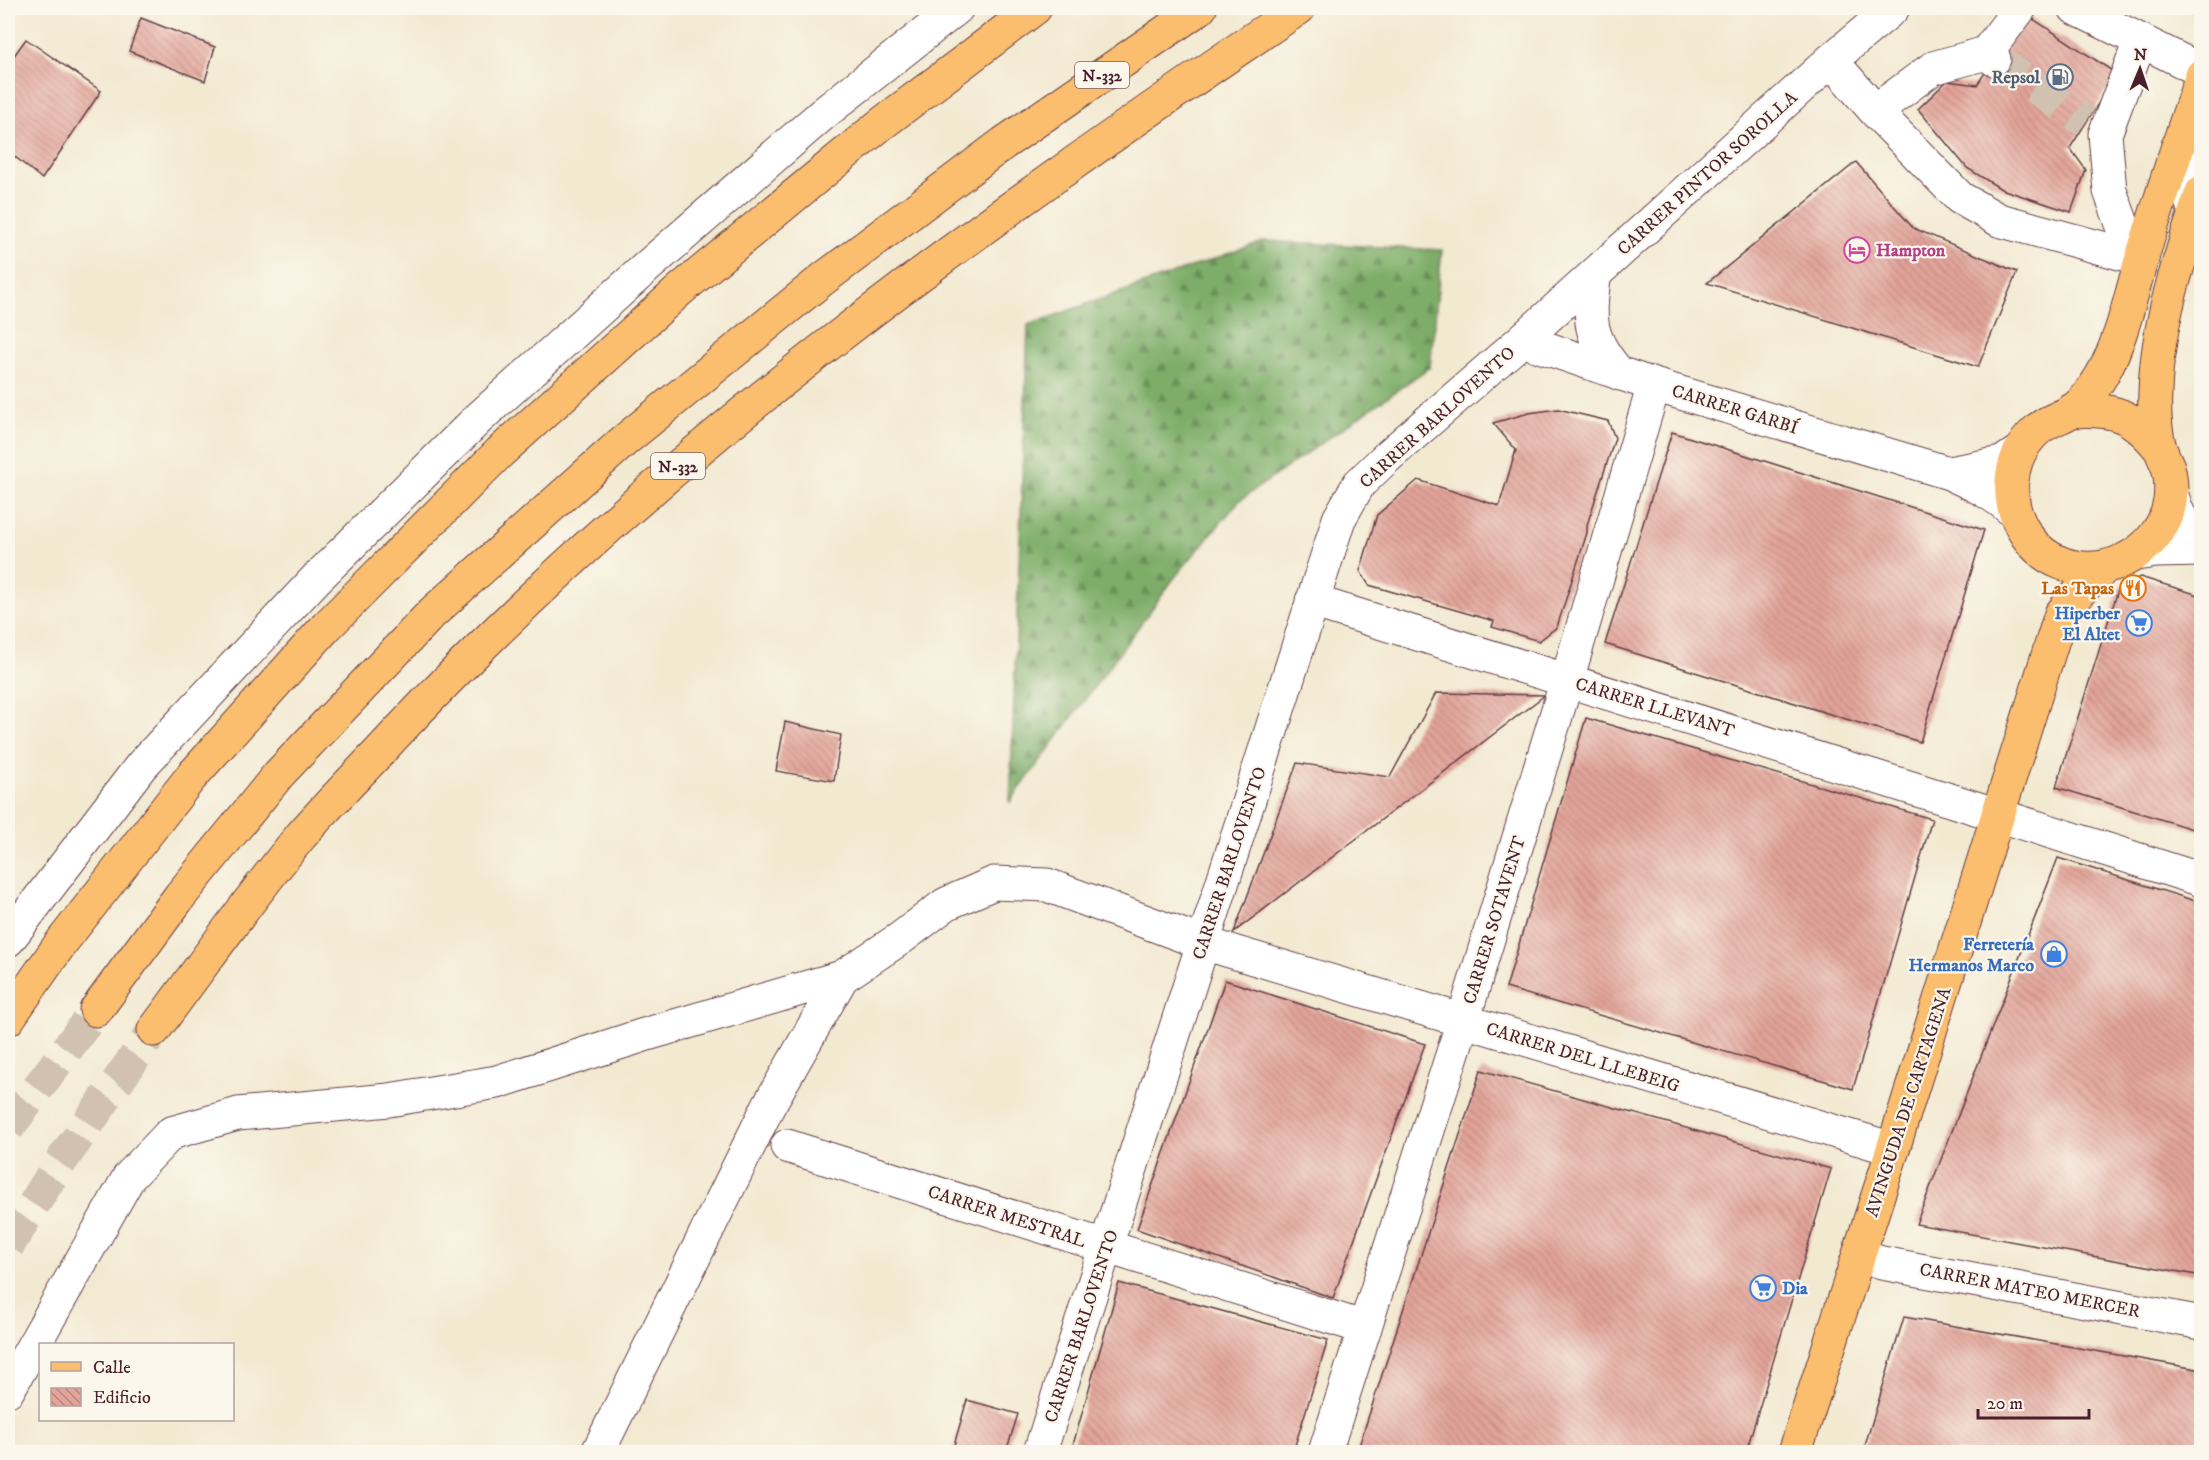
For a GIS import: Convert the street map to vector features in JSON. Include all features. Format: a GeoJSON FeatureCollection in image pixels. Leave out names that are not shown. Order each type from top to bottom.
{"type":"FeatureCollection","features":[{"type":"Feature","properties":{"kind":"main road"},"geometry":{"type":"LineString","coordinates":[[8,1019],[61,943],[191,777],[326,627],[500,453],[681,289],[880,125],[1035,8]]}},
{"type":"Feature","properties":{"kind":"main road","name":"N-332"},"geometry":{"type":"LineString","coordinates":[[96,1010],[180,896],[279,774],[432,613],[625,440],[824,279],[1004,143],[1200,8]]}},
{"type":"Feature","properties":{"kind":"main road","name":"N-332"},"geometry":{"type":"LineString","coordinates":[[154,1030],[300,837],[438,689],[505,622],[672,470],[886,300],[1049,180],[1299,8]]}},
{"type":"Feature","properties":{"kind":"main road"},"geometry":{"type":"LineString","coordinates":[[2198,202],[2163,318],[2155,389],[2155,421],[2160,448],[2169,469],[2171,491],[2168,510],[2161,527],[2150,543],[2121,562],[2104,567],[2084,568],[2064,564],[2031,543],[2021,528],[2014,512],[2011,491],[2013,470],[2021,450],[2034,433],[2050,420],[2070,411],[2085,399],[2111,357],[2120,335],[2202,73]]}},
{"type":"Feature","properties":{"kind":"main road"},"geometry":{"type":"LineString","coordinates":[[2070,411],[2096,409],[2122,415],[2144,429],[2160,448]]}},
{"type":"Feature","properties":{"kind":"main road"},"geometry":{"type":"LineString","coordinates":[[2045,554],[2059,595],[2061,614]]}},
{"type":"Feature","properties":{"kind":"main road"},"geometry":{"type":"LineString","coordinates":[[2061,614],[2104,567]]}},
{"type":"Feature","properties":{"kind":"main road","name":"AVINGUDA DE CARTAGENA"},"geometry":{"type":"LineString","coordinates":[[1795,1452],[2061,614]]}},
{"type":"Feature","properties":{"kind":"street"},"geometry":{"type":"LineString","coordinates":[[8,940],[141,766],[316,579],[479,418],[649,265],[824,113],[957,8]]}},
{"type":"Feature","properties":{"kind":"street","name":"CARRER PINTOR SOROLLA"},"geometry":{"type":"LineString","coordinates":[[1522,340],[1831,60],[1893,8]]}},
{"type":"Feature","properties":{"kind":"street"},"geometry":{"type":"LineString","coordinates":[[1875,111],[1933,68],[1990,56],[2020,8]]}},
{"type":"Feature","properties":{"kind":"street"},"geometry":{"type":"LineString","coordinates":[[2075,8],[2202,73]]}},
{"type":"Feature","properties":{"kind":"street"},"geometry":{"type":"LineString","coordinates":[[2140,42],[2096,128],[2110,191],[2125,232],[2142,259]]}},
{"type":"Feature","properties":{"kind":"street"},"geometry":{"type":"LineString","coordinates":[[1831,60],[1875,111],[1960,198],[1999,220],[2142,259]]}},
{"type":"Feature","properties":{"kind":"street"},"geometry":{"type":"LineString","coordinates":[[2198,202],[2188,191],[2202,146]]}},
{"type":"Feature","properties":{"kind":"street"},"geometry":{"type":"LineString","coordinates":[[1595,274],[1590,312],[1592,329],[1605,357],[1620,374]]}},
{"type":"Feature","properties":{"kind":"street","name":"CARRER GARBÍ"},"geometry":{"type":"LineString","coordinates":[[1522,340],[1654,385],[1949,473],[1984,489],[2014,512]]}},
{"type":"Feature","properties":{"kind":"street","name":"CARRER BARLOVENTO"},"geometry":{"type":"LineString","coordinates":[[1040,1452],[1339,519],[1359,484],[1522,340]]}},
{"type":"Feature","properties":{"kind":"street","name":"CARRER SOTAVENT"},"geometry":{"type":"LineString","coordinates":[[1325,1452],[1463,1021],[1568,680],[1654,385]]}},
{"type":"Feature","properties":{"kind":"street"},"geometry":{"type":"LineString","coordinates":[[1949,473],[2002,463],[2021,450]]}},
{"type":"Feature","properties":{"kind":"street"},"geometry":{"type":"LineString","coordinates":[[2171,491],[2177,515],[2196,537],[2202,540]]}},
{"type":"Feature","properties":{"kind":"street"},"geometry":{"type":"LineString","coordinates":[[2136,554],[2202,550]]}},
{"type":"Feature","properties":{"kind":"street","name":"CARRER LLEVANT"},"geometry":{"type":"LineString","coordinates":[[1312,601],[1998,814],[2202,880]]}},
{"type":"Feature","properties":{"kind":"street","name":"CARRER DEL LLEBEIG"},"geometry":{"type":"LineString","coordinates":[[842,977],[901,938],[946,904],[994,883],[1047,885],[1203,943],[1893,1149]]}},
{"type":"Feature","properties":{"kind":"street"},"geometry":{"type":"LineString","coordinates":[[8,1390],[129,1177],[171,1134],[238,1114],[389,1100],[497,1082],[644,1035],[842,977]]}},
{"type":"Feature","properties":{"kind":"street"},"geometry":{"type":"LineString","coordinates":[[598,1452],[769,1105],[842,977]]}},
{"type":"Feature","properties":{"kind":"street","name":"CARRER MESTRAL"},"geometry":{"type":"LineString","coordinates":[[787,1146],[1365,1328]]}},
{"type":"Feature","properties":{"kind":"street","name":"CARRER MATEO MERCER"},"geometry":{"type":"LineString","coordinates":[[1859,1256],[1882,1263],[2202,1323]]}},
{"type":"Feature","properties":{"kind":"green space"},"geometry":{"type":"Polygon","coordinates":[[[1264,241],[1442,250],[1430,367],[1239,501],[1175,577],[1010,802],[1028,325],[1264,241]]]}},
{"type":"Feature","properties":{"kind":"building"},"geometry":{"type":"Polygon","coordinates":[[[2024,13],[2117,74],[2070,148],[2086,170],[2071,212],[2001,189],[1967,168],[1918,109],[1947,81],[1977,85],[2024,13]]]}},
{"type":"Feature","properties":{"kind":"building"},"geometry":{"type":"Polygon","coordinates":[[[141,18],[215,47],[205,81],[129,51],[141,18]]]}},
{"type":"Feature","properties":{"kind":"building"},"geometry":{"type":"Polygon","coordinates":[[[26,39],[101,91],[42,179],[8,151],[8,64],[26,39]]]}},
{"type":"Feature","properties":{"kind":"building","name":"Hampton"},"geometry":{"type":"Polygon","coordinates":[[[1856,162],[1913,228],[2017,272],[1978,367],[1707,283],[1856,162]]]}},
{"type":"Feature","properties":{"kind":"building"},"geometry":{"type":"Polygon","coordinates":[[[1558,409],[1608,421],[1615,438],[1557,627],[1539,641],[1492,627],[1494,621],[1369,585],[1360,571],[1377,515],[1418,480],[1499,506],[1516,450],[1493,423],[1529,413],[1558,409]]]}},
{"type":"Feature","properties":{"kind":"building"},"geometry":{"type":"Polygon","coordinates":[[[1672,432],[1984,530],[1920,742],[1605,644],[1672,432]]]}},
{"type":"Feature","properties":{"kind":"building"},"geometry":{"type":"Polygon","coordinates":[[[2140,577],[2202,596],[2202,832],[2056,787],[2119,587],[2140,577]]]}},
{"type":"Feature","properties":{"kind":"building"},"geometry":{"type":"Polygon","coordinates":[[[1436,693],[1545,695],[1234,932],[1297,763],[1390,777],[1436,693]]]}},
{"type":"Feature","properties":{"kind":"building"},"geometry":{"type":"Polygon","coordinates":[[[1586,718],[1932,819],[1853,1089],[1506,988],[1586,718]]]}},
{"type":"Feature","properties":{"kind":"building"},"geometry":{"type":"Polygon","coordinates":[[[785,722],[841,735],[834,781],[776,771],[785,722]]]}},
{"type":"Feature","properties":{"kind":"building"},"geometry":{"type":"Polygon","coordinates":[[[2058,858],[2202,903],[2202,1276],[1916,1224],[2058,858]]]}},
{"type":"Feature","properties":{"kind":"building"},"geometry":{"type":"Polygon","coordinates":[[[1225,980],[1425,1044],[1333,1298],[1137,1229],[1225,980]]]}},
{"type":"Feature","properties":{"kind":"building"},"geometry":{"type":"Polygon","coordinates":[[[1481,1070],[1831,1169],[1746,1452],[1357,1452],[1481,1070]]]}},
{"type":"Feature","properties":{"kind":"building"},"geometry":{"type":"Polygon","coordinates":[[[1119,1283],[1328,1340],[1293,1452],[1071,1452],[1119,1283]]]}},
{"type":"Feature","properties":{"kind":"building"},"geometry":{"type":"Polygon","coordinates":[[[1904,1317],[2202,1370],[2202,1452],[1863,1452],[1904,1317]]]}},
{"type":"Feature","properties":{"kind":"building"},"geometry":{"type":"Polygon","coordinates":[[[967,1400],[1018,1414],[1006,1452],[952,1452],[967,1400]]]}},
{"type":"Feature","properties":{"kind":"tunnel"},"geometry":{"type":"LineString","coordinates":[[1994,59],[2086,122]]}},
{"type":"Feature","properties":{"kind":"tunnel"},"geometry":{"type":"LineString","coordinates":[[8,1128],[96,1010]]}},
{"type":"Feature","properties":{"kind":"tunnel"},"geometry":{"type":"LineString","coordinates":[[8,1246],[55,1170],[154,1030]]}},
{"type":"Feature","properties":{"kind":"place","name":"Repsol"},"geometry":{"type":"Point","coordinates":[2060,77]}},
{"type":"Feature","properties":{"kind":"place","name":"Hampton"},"geometry":{"type":"Point","coordinates":[1857,250]}},
{"type":"Feature","properties":{"kind":"place","name":"Las Tapas"},"geometry":{"type":"Point","coordinates":[2133,588]}},
{"type":"Feature","properties":{"kind":"place","name":"Hiperber El Altet"},"geometry":{"type":"Point","coordinates":[2139,623]}},
{"type":"Feature","properties":{"kind":"place","name":"Ferretería Hermanos Marco"},"geometry":{"type":"Point","coordinates":[2054,954]}},
{"type":"Feature","properties":{"kind":"place","name":"Dia"},"geometry":{"type":"Point","coordinates":[1763,1288]}}]}
